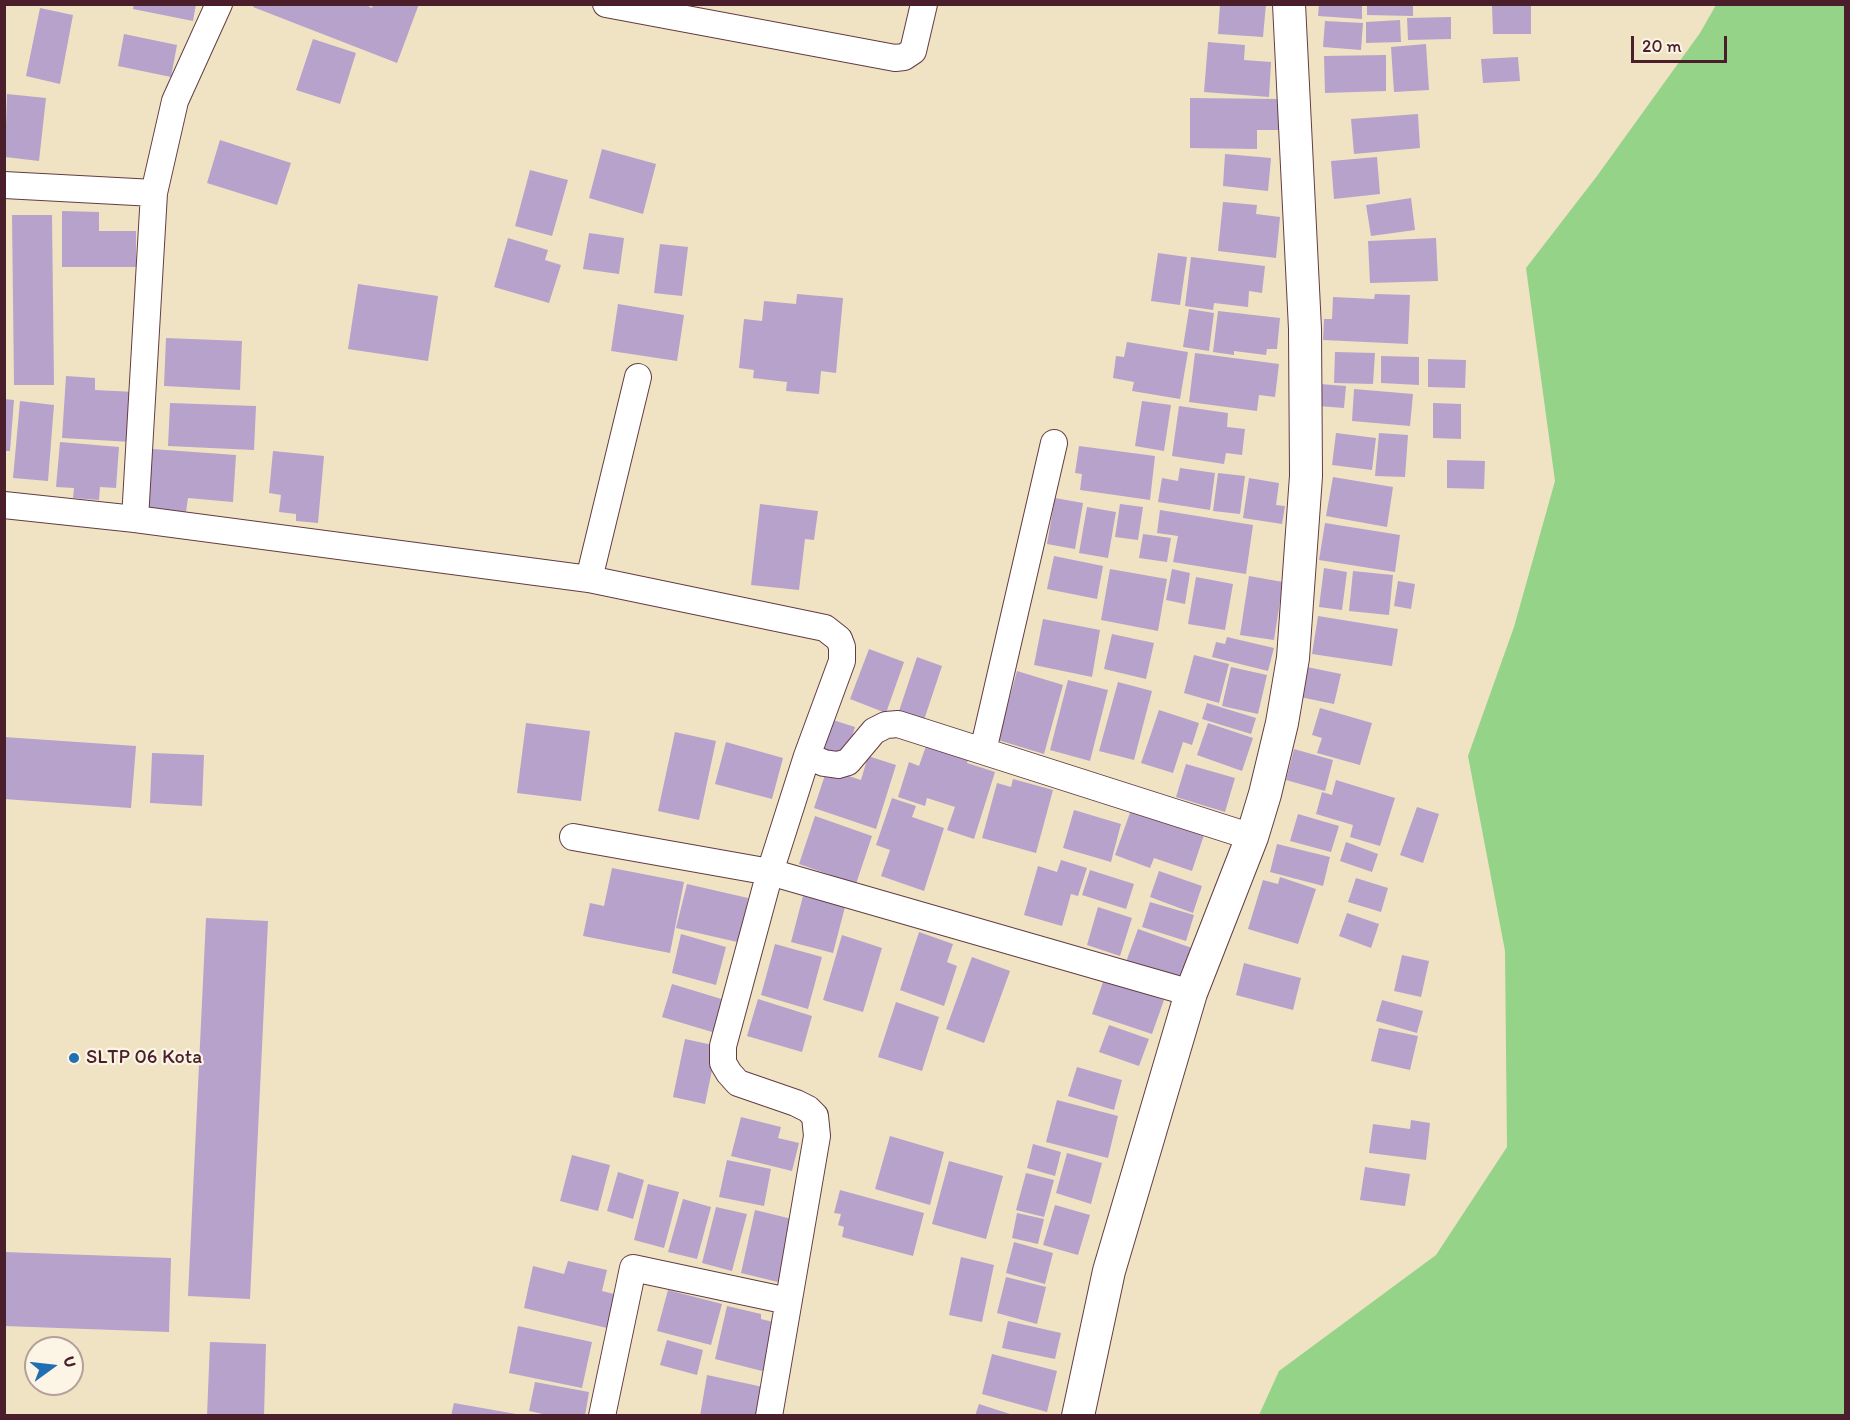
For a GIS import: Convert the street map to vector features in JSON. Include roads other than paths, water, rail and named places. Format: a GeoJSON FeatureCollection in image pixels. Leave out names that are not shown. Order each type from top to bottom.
{"type":"FeatureCollection","features":[{"type":"Feature","properties":{"kind":"street"},"geometry":{"type":"LineString","coordinates":[[135,519],[154,193],[175,101],[219,4]]}},
{"type":"Feature","properties":{"kind":"street"},"geometry":{"type":"LineString","coordinates":[[606,4],[895,58],[904,57],[913,51],[924,4]]}},
{"type":"Feature","properties":{"kind":"street"},"geometry":{"type":"LineString","coordinates":[[1078,1416],[1109,1271],[1191,993],[1252,837],[1265,794],[1282,723],[1293,658],[1306,476],[1305,328],[1289,4]]}},
{"type":"Feature","properties":{"kind":"street"},"geometry":{"type":"LineString","coordinates":[[4,185],[154,193]]}},
{"type":"Feature","properties":{"kind":"street"},"geometry":{"type":"LineString","coordinates":[[589,579],[638,377]]}},
{"type":"Feature","properties":{"kind":"street"},"geometry":{"type":"LineString","coordinates":[[983,751],[1054,443]]}},
{"type":"Feature","properties":{"kind":"street"},"geometry":{"type":"LineString","coordinates":[[4,505],[135,519],[589,579],[830,630],[839,639],[842,647],[842,661],[807,756],[770,872],[723,1046],[723,1063],[738,1083],[808,1109],[815,1116],[818,1136],[769,1416]]}},
{"type":"Feature","properties":{"kind":"street"},"geometry":{"type":"LineString","coordinates":[[807,756],[824,763],[838,765],[848,762],[874,731],[886,725],[898,724],[1252,837]]}},
{"type":"Feature","properties":{"kind":"street"},"geometry":{"type":"LineString","coordinates":[[573,837],[770,872],[1191,993]]}},
{"type":"Feature","properties":{"kind":"street"},"geometry":{"type":"LineString","coordinates":[[602,1416],[633,1268],[789,1301]]}},
{"type":"Feature","properties":{"kind":"place","name":"SLTP 06 Kota"},"geometry":{"type":"Point","coordinates":[74,1058]}}]}
